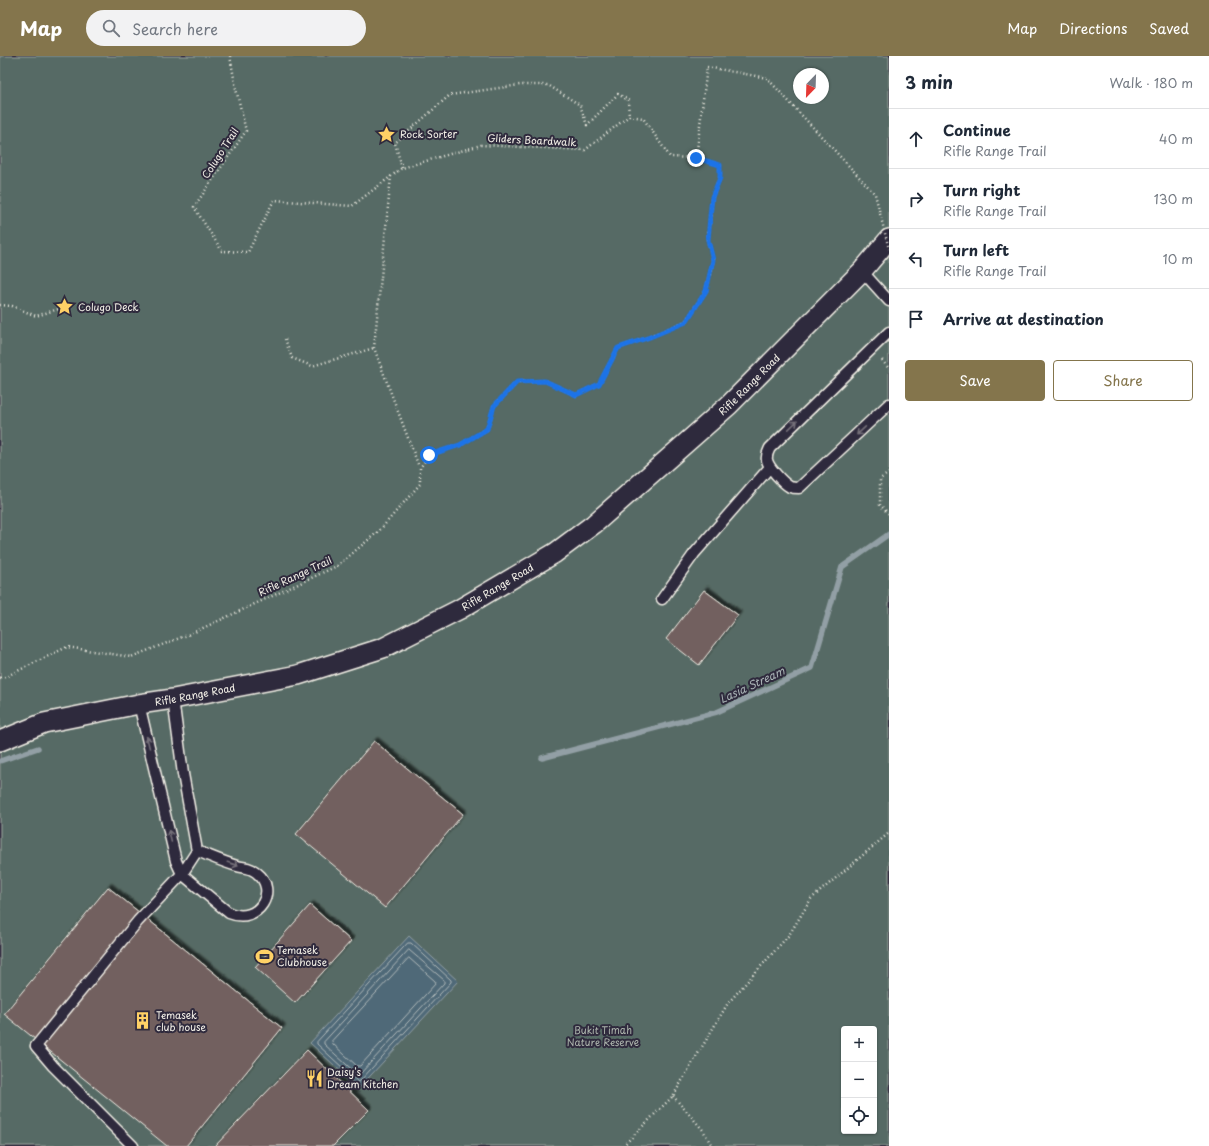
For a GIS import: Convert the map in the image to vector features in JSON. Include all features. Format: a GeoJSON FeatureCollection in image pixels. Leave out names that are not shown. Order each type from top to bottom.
{"type":"FeatureCollection","features":[{"type":"Feature","properties":{"kind":"street","name":"Rifle Range Road"},"geometry":{"type":"LineString","coordinates":[[0,741],[44,724],[139,704],[298,675],[383,648],[460,609],[555,552],[594,524],[729,405],[862,270],[889,239]]}},
{"type":"Feature","properties":{"kind":"lane"},"geometry":{"type":"LineString","coordinates":[[862,270],[889,301]]}},
{"type":"Feature","properties":{"kind":"lane"},"geometry":{"type":"LineString","coordinates":[[889,332],[770,448],[767,454],[767,460],[770,467],[790,487],[799,488],[889,404]]}},
{"type":"Feature","properties":{"kind":"lane"},"geometry":{"type":"LineString","coordinates":[[662,599],[694,554],[770,467]]}},
{"type":"Feature","properties":{"kind":"lane"},"geometry":{"type":"LineString","coordinates":[[133,1146],[53,1066],[36,1046],[138,921],[182,874],[197,851],[183,774],[173,699]]}},
{"type":"Feature","properties":{"kind":"lane"},"geometry":{"type":"LineString","coordinates":[[139,704],[176,861],[182,874],[229,913],[236,916],[244,916],[252,914],[258,910],[266,896],[266,888],[258,873],[248,867],[235,865],[197,851]]}},
{"type":"Feature","properties":{"kind":"path","name":"Colugo Trail"},"geometry":{"type":"LineString","coordinates":[[194,208],[246,131],[230,56]]}},
{"type":"Feature","properties":{"kind":"path"},"geometry":{"type":"LineString","coordinates":[[696,158],[707,67],[767,78],[875,194],[889,248]]}},
{"type":"Feature","properties":{"kind":"path"},"geometry":{"type":"LineString","coordinates":[[402,168],[395,143],[450,95],[520,85],[548,85],[580,105],[587,125],[618,94],[628,100],[629,116],[643,118],[670,157],[696,158],[720,165],[720,178],[712,197],[708,240],[713,260],[706,291],[686,322],[618,348],[599,384],[576,395],[545,381],[517,382],[494,406],[487,429],[460,445],[429,455],[420,468]]}},
{"type":"Feature","properties":{"kind":"path","name":"Gliders Boardwalk"},"geometry":{"type":"LineString","coordinates":[[194,208],[222,251],[248,252],[274,200],[352,206],[402,168],[481,145],[585,150],[629,116]]}},
{"type":"Feature","properties":{"kind":"path"},"geometry":{"type":"LineString","coordinates":[[391,176],[374,348],[420,468]]}},
{"type":"Feature","properties":{"kind":"path"},"geometry":{"type":"LineString","coordinates":[[0,305],[12,306],[36,316],[65,307]]}},
{"type":"Feature","properties":{"kind":"path"},"geometry":{"type":"LineString","coordinates":[[285,339],[292,358],[312,366],[374,348]]}},
{"type":"Feature","properties":{"kind":"path","name":"Rifle Range Trail"},"geometry":{"type":"LineString","coordinates":[[0,678],[5,677],[67,646],[131,657],[190,634],[338,566],[378,531],[420,484],[420,468]]}},
{"type":"Feature","properties":{"kind":"path"},"geometry":{"type":"LineString","coordinates":[[889,473],[880,480],[880,505],[889,514]]}},
{"type":"Feature","properties":{"kind":"path"},"geometry":{"type":"LineString","coordinates":[[622,1146],[673,1096],[728,1003],[789,935],[811,899],[889,833]]}},
{"type":"Feature","properties":{"kind":"path"},"geometry":{"type":"LineString","coordinates":[[673,1096],[703,1130],[712,1146]]}},
{"type":"Feature","properties":{"kind":"green space","name":"Bukit Timah Nature Reserve"},"geometry":{"type":"Polygon","coordinates":[[[0,56],[889,56],[889,1146],[0,1146],[0,56]]]}},
{"type":"Feature","properties":{"kind":"water"},"geometry":{"type":"Polygon","coordinates":[[[409,936],[458,981],[359,1088],[310,1043],[409,936]]]}},
{"type":"Feature","properties":{"kind":"building"},"geometry":{"type":"Polygon","coordinates":[[[704,590],[738,615],[699,665],[666,639],[704,590]]]}},
{"type":"Feature","properties":{"kind":"building"},"geometry":{"type":"Polygon","coordinates":[[[374,741],[463,814],[385,908],[296,834],[374,741]]]}},
{"type":"Feature","properties":{"kind":"building","name":"Temasek club house"},"geometry":{"type":"Polygon","coordinates":[[[108,887],[282,1028],[186,1146],[167,1146],[4,1014],[108,887]]]}},
{"type":"Feature","properties":{"kind":"building"},"geometry":{"type":"Polygon","coordinates":[[[310,905],[351,941],[295,1003],[255,967],[310,905]]]}},
{"type":"Feature","properties":{"kind":"building"},"geometry":{"type":"Polygon","coordinates":[[[307,1050],[369,1110],[333,1146],[215,1146],[307,1050]]]}},
{"type":"Feature","properties":{"kind":"waterway","name":"Lasia Stream"},"geometry":{"type":"LineString","coordinates":[[542,758],[717,712],[812,668],[842,567],[889,534]]}},
{"type":"Feature","properties":{"kind":"waterway"},"geometry":{"type":"LineString","coordinates":[[0,761],[38,748]]}},
{"type":"Feature","properties":{"kind":"place","name":"Rock Sorter"},"geometry":{"type":"Point","coordinates":[387,134]}},
{"type":"Feature","properties":{"kind":"place","name":"Colugo Deck"},"geometry":{"type":"Point","coordinates":[65,307]}},
{"type":"Feature","properties":{"kind":"place","name":"Temasek Clubhouse"},"geometry":{"type":"Point","coordinates":[264,956]}},
{"type":"Feature","properties":{"kind":"place","name":"Temasek club house"},"geometry":{"type":"Point","coordinates":[143,1021]}},
{"type":"Feature","properties":{"kind":"place","name":"Daisy's Dream Kitchen"},"geometry":{"type":"Point","coordinates":[314,1078]}},
{"type":"Feature","properties":{"kind":"route"},"geometry":{"type":"LineString","coordinates":[[429,455],[460,445],[487,429],[494,406],[517,382],[545,381],[576,395],[599,384],[618,348],[686,322],[706,291],[713,260],[708,240],[712,197],[720,178],[720,165],[696,158]]}}]}
